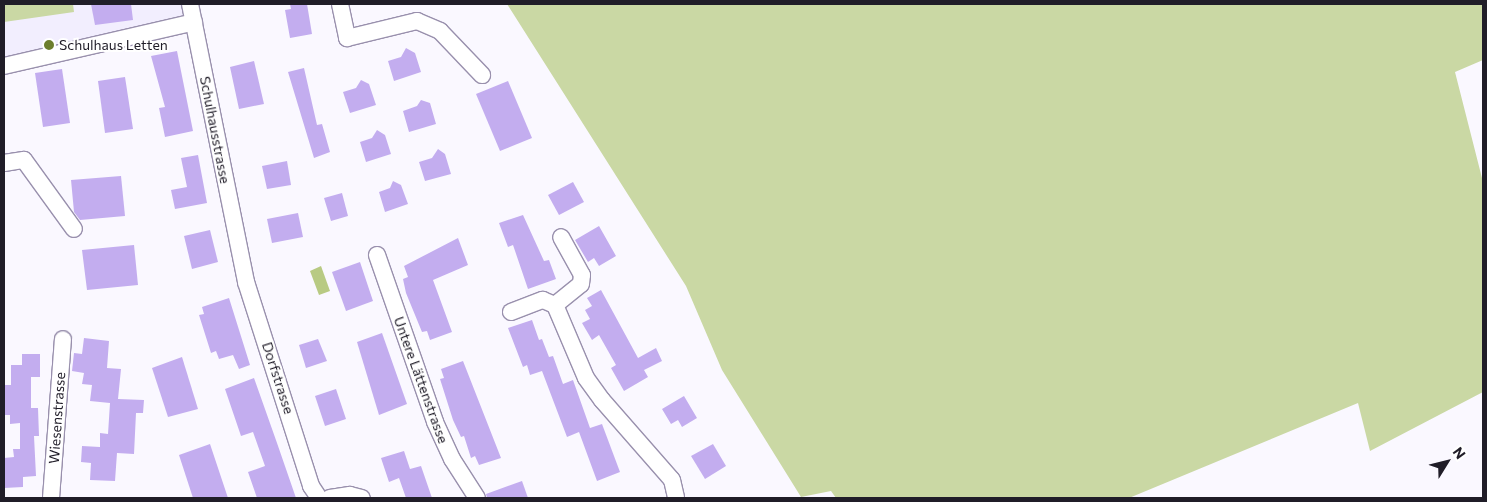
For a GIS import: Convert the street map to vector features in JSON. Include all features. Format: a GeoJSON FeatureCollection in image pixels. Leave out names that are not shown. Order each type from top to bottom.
{"type":"FeatureCollection","features":[{"type":"Feature","properties":{"kind":"street","name":"Schulhausstrasse"},"geometry":{"type":"LineString","coordinates":[[190,4],[239,256]]}},
{"type":"Feature","properties":{"kind":"street"},"geometry":{"type":"LineString","coordinates":[[340,4],[347,38],[417,21],[440,30],[482,75]]}},
{"type":"Feature","properties":{"kind":"street"},"geometry":{"type":"LineString","coordinates":[[4,66],[194,22]]}},
{"type":"Feature","properties":{"kind":"street"},"geometry":{"type":"LineString","coordinates":[[4,163],[24,160],[74,229]]}},
{"type":"Feature","properties":{"kind":"street"},"geometry":{"type":"LineString","coordinates":[[555,305],[581,284],[582,275],[561,236]]}},
{"type":"Feature","properties":{"kind":"street","name":"Dorfstrasse"},"geometry":{"type":"LineString","coordinates":[[239,256],[311,486],[319,498]]}},
{"type":"Feature","properties":{"kind":"street","name":"Untere Lättenstrasse"},"geometry":{"type":"LineString","coordinates":[[378,256],[435,422],[452,459],[477,498]]}},
{"type":"Feature","properties":{"kind":"street"},"geometry":{"type":"LineString","coordinates":[[511,312],[543,300],[555,305],[586,378],[602,400],[672,480],[676,498]]}},
{"type":"Feature","properties":{"kind":"street","name":"Wiesenstrasse"},"geometry":{"type":"LineString","coordinates":[[51,498],[63,339]]}},
{"type":"Feature","properties":{"kind":"street"},"geometry":{"type":"LineString","coordinates":[[330,498],[350,495],[362,498]]}},
{"type":"Feature","properties":{"kind":"shaded area","name":"Schulhaus Letten"},"geometry":{"type":"Polygon","coordinates":[[[4,4],[182,4],[186,24],[4,65],[4,4]]]}},
{"type":"Feature","properties":{"kind":"shaded area"},"geometry":{"type":"Polygon","coordinates":[[[4,4],[73,4],[74,12],[4,22],[4,4]]]}},
{"type":"Feature","properties":{"kind":"shaded area"},"geometry":{"type":"Polygon","coordinates":[[[507,4],[1483,4],[1483,60],[1455,72],[1483,182],[1483,392],[1370,451],[1358,403],[1129,498],[836,498],[831,491],[801,497],[722,370],[686,286],[507,4]]]}},
{"type":"Feature","properties":{"kind":"shaded area"},"geometry":{"type":"Polygon","coordinates":[[[321,266],[330,291],[319,295],[310,271],[321,266]]]}},
{"type":"Feature","properties":{"kind":"building"},"geometry":{"type":"Polygon","coordinates":[[[91,4],[131,4],[133,20],[95,25],[91,4]]]}},
{"type":"Feature","properties":{"kind":"building"},"geometry":{"type":"Polygon","coordinates":[[[290,4],[307,4],[312,34],[290,38],[285,10],[291,9],[290,4]]]}},
{"type":"Feature","properties":{"kind":"building"},"geometry":{"type":"Polygon","coordinates":[[[406,48],[415,53],[421,72],[394,81],[388,61],[401,57],[406,48]]]}},
{"type":"Feature","properties":{"kind":"building"},"geometry":{"type":"Polygon","coordinates":[[[177,51],[193,131],[165,137],[159,108],[165,107],[151,56],[177,51]]]}},
{"type":"Feature","properties":{"kind":"building"},"geometry":{"type":"Polygon","coordinates":[[[254,61],[264,104],[239,109],[230,67],[254,61]]]}},
{"type":"Feature","properties":{"kind":"building"},"geometry":{"type":"Polygon","coordinates":[[[304,68],[317,125],[322,124],[330,152],[314,158],[288,72],[304,68]]]}},
{"type":"Feature","properties":{"kind":"building"},"geometry":{"type":"Polygon","coordinates":[[[62,69],[70,123],[43,127],[35,73],[62,69]]]}},
{"type":"Feature","properties":{"kind":"building"},"geometry":{"type":"Polygon","coordinates":[[[125,77],[133,129],[105,133],[98,81],[125,77]]]}},
{"type":"Feature","properties":{"kind":"building"},"geometry":{"type":"Polygon","coordinates":[[[361,80],[369,84],[376,105],[350,113],[343,92],[356,88],[361,80]]]}},
{"type":"Feature","properties":{"kind":"building"},"geometry":{"type":"Polygon","coordinates":[[[508,81],[532,138],[500,151],[476,94],[508,81]]]}},
{"type":"Feature","properties":{"kind":"building"},"geometry":{"type":"Polygon","coordinates":[[[421,100],[430,103],[436,124],[409,132],[403,111],[417,106],[421,100]]]}},
{"type":"Feature","properties":{"kind":"building"},"geometry":{"type":"Polygon","coordinates":[[[377,130],[385,135],[391,154],[366,162],[360,142],[372,138],[377,130]]]}},
{"type":"Feature","properties":{"kind":"building"},"geometry":{"type":"Polygon","coordinates":[[[438,149],[445,154],[451,174],[425,181],[419,162],[432,158],[438,149]]]}},
{"type":"Feature","properties":{"kind":"building"},"geometry":{"type":"Polygon","coordinates":[[[198,155],[207,203],[175,209],[171,190],[187,187],[181,158],[198,155]]]}},
{"type":"Feature","properties":{"kind":"building"},"geometry":{"type":"Polygon","coordinates":[[[287,161],[291,185],[267,189],[262,166],[287,161]]]}},
{"type":"Feature","properties":{"kind":"building"},"geometry":{"type":"Polygon","coordinates":[[[121,176],[125,216],[80,220],[74,212],[71,180],[121,176]]]}},
{"type":"Feature","properties":{"kind":"building"},"geometry":{"type":"Polygon","coordinates":[[[393,181],[401,185],[408,204],[385,212],[379,192],[390,188],[393,181]]]}},
{"type":"Feature","properties":{"kind":"building"},"geometry":{"type":"Polygon","coordinates":[[[573,182],[584,202],[559,215],[548,195],[573,182]]]}},
{"type":"Feature","properties":{"kind":"building"},"geometry":{"type":"Polygon","coordinates":[[[342,193],[348,216],[331,221],[324,198],[342,193]]]}},
{"type":"Feature","properties":{"kind":"building"},"geometry":{"type":"Polygon","coordinates":[[[298,213],[303,237],[272,243],[267,219],[298,213]]]}},
{"type":"Feature","properties":{"kind":"building"},"geometry":{"type":"Polygon","coordinates":[[[523,215],[544,261],[549,260],[556,279],[528,289],[513,245],[508,247],[499,223],[523,215]]]}},
{"type":"Feature","properties":{"kind":"building"},"geometry":{"type":"Polygon","coordinates":[[[599,226],[616,256],[599,266],[594,258],[588,262],[575,240],[599,226]]]}},
{"type":"Feature","properties":{"kind":"building"},"geometry":{"type":"Polygon","coordinates":[[[210,230],[218,262],[192,269],[184,236],[210,230]]]}},
{"type":"Feature","properties":{"kind":"building"},"geometry":{"type":"Polygon","coordinates":[[[458,238],[468,265],[433,280],[452,332],[430,340],[427,331],[422,332],[406,293],[403,279],[408,277],[404,266],[458,238]]]}},
{"type":"Feature","properties":{"kind":"building"},"geometry":{"type":"Polygon","coordinates":[[[134,245],[138,285],[87,290],[82,250],[134,245]]]}},
{"type":"Feature","properties":{"kind":"building"},"geometry":{"type":"Polygon","coordinates":[[[360,262],[373,301],[346,311],[332,272],[360,262]]]}},
{"type":"Feature","properties":{"kind":"building"},"geometry":{"type":"Polygon","coordinates":[[[601,290],[638,358],[656,348],[662,361],[644,370],[648,377],[624,391],[611,368],[616,365],[599,335],[592,340],[582,323],[590,319],[585,310],[592,306],[587,298],[601,290]]]}},
{"type":"Feature","properties":{"kind":"building"},"geometry":{"type":"Polygon","coordinates":[[[229,298],[250,365],[239,369],[233,355],[219,359],[216,351],[211,353],[199,315],[204,314],[202,307],[229,298]]]}},
{"type":"Feature","properties":{"kind":"building"},"geometry":{"type":"Polygon","coordinates":[[[532,320],[539,340],[542,339],[549,357],[553,356],[563,384],[573,380],[590,428],[602,424],[620,472],[597,481],[579,432],[567,437],[542,371],[530,375],[527,365],[523,367],[508,328],[532,320]]]}},
{"type":"Feature","properties":{"kind":"building"},"geometry":{"type":"Polygon","coordinates":[[[382,333],[407,404],[379,415],[357,342],[382,333]]]}},
{"type":"Feature","properties":{"kind":"building"},"geometry":{"type":"Polygon","coordinates":[[[84,338],[109,341],[107,368],[121,369],[118,399],[144,400],[143,413],[136,413],[134,454],[117,453],[115,481],[90,480],[91,463],[81,462],[82,446],[100,447],[100,433],[108,434],[110,403],[90,401],[92,385],[82,384],[84,373],[72,371],[74,353],[82,354],[84,338]]]}},
{"type":"Feature","properties":{"kind":"building"},"geometry":{"type":"Polygon","coordinates":[[[318,339],[327,361],[306,368],[299,345],[318,339]]]}},
{"type":"Feature","properties":{"kind":"building"},"geometry":{"type":"Polygon","coordinates":[[[22,354],[40,354],[40,377],[31,377],[31,408],[38,408],[39,436],[34,436],[36,476],[23,477],[23,487],[4,488],[4,458],[14,457],[13,449],[20,449],[20,423],[10,424],[10,415],[4,415],[4,385],[11,385],[11,365],[22,365],[22,354]]]}},
{"type":"Feature","properties":{"kind":"building"},"geometry":{"type":"Polygon","coordinates":[[[182,357],[198,409],[168,417],[152,368],[182,357]]]}},
{"type":"Feature","properties":{"kind":"building"},"geometry":{"type":"Polygon","coordinates":[[[463,361],[501,458],[479,465],[475,456],[471,458],[464,436],[461,437],[453,420],[440,379],[444,378],[441,369],[463,361]]]}},
{"type":"Feature","properties":{"kind":"building"},"geometry":{"type":"Polygon","coordinates":[[[254,378],[296,498],[257,498],[248,472],[265,466],[253,432],[241,436],[225,389],[254,378]]]}},
{"type":"Feature","properties":{"kind":"building"},"geometry":{"type":"Polygon","coordinates":[[[336,389],[346,419],[325,426],[315,396],[336,389]]]}},
{"type":"Feature","properties":{"kind":"building"},"geometry":{"type":"Polygon","coordinates":[[[684,396],[697,418],[682,427],[678,420],[671,424],[662,409],[684,396]]]}},
{"type":"Feature","properties":{"kind":"building"},"geometry":{"type":"Polygon","coordinates":[[[210,444],[228,498],[193,498],[179,455],[210,444]]]}},
{"type":"Feature","properties":{"kind":"building"},"geometry":{"type":"Polygon","coordinates":[[[713,444],[726,466],[705,479],[691,456],[713,444]]]}},
{"type":"Feature","properties":{"kind":"building"},"geometry":{"type":"Polygon","coordinates":[[[404,451],[410,469],[421,466],[432,498],[406,498],[399,478],[389,482],[381,458],[404,451]]]}},
{"type":"Feature","properties":{"kind":"building"},"geometry":{"type":"Polygon","coordinates":[[[522,481],[528,498],[487,498],[486,494],[522,481]]]}},
{"type":"Feature","properties":{"kind":"place","name":"Schulhaus Letten"},"geometry":{"type":"Point","coordinates":[49,45]}}]}
